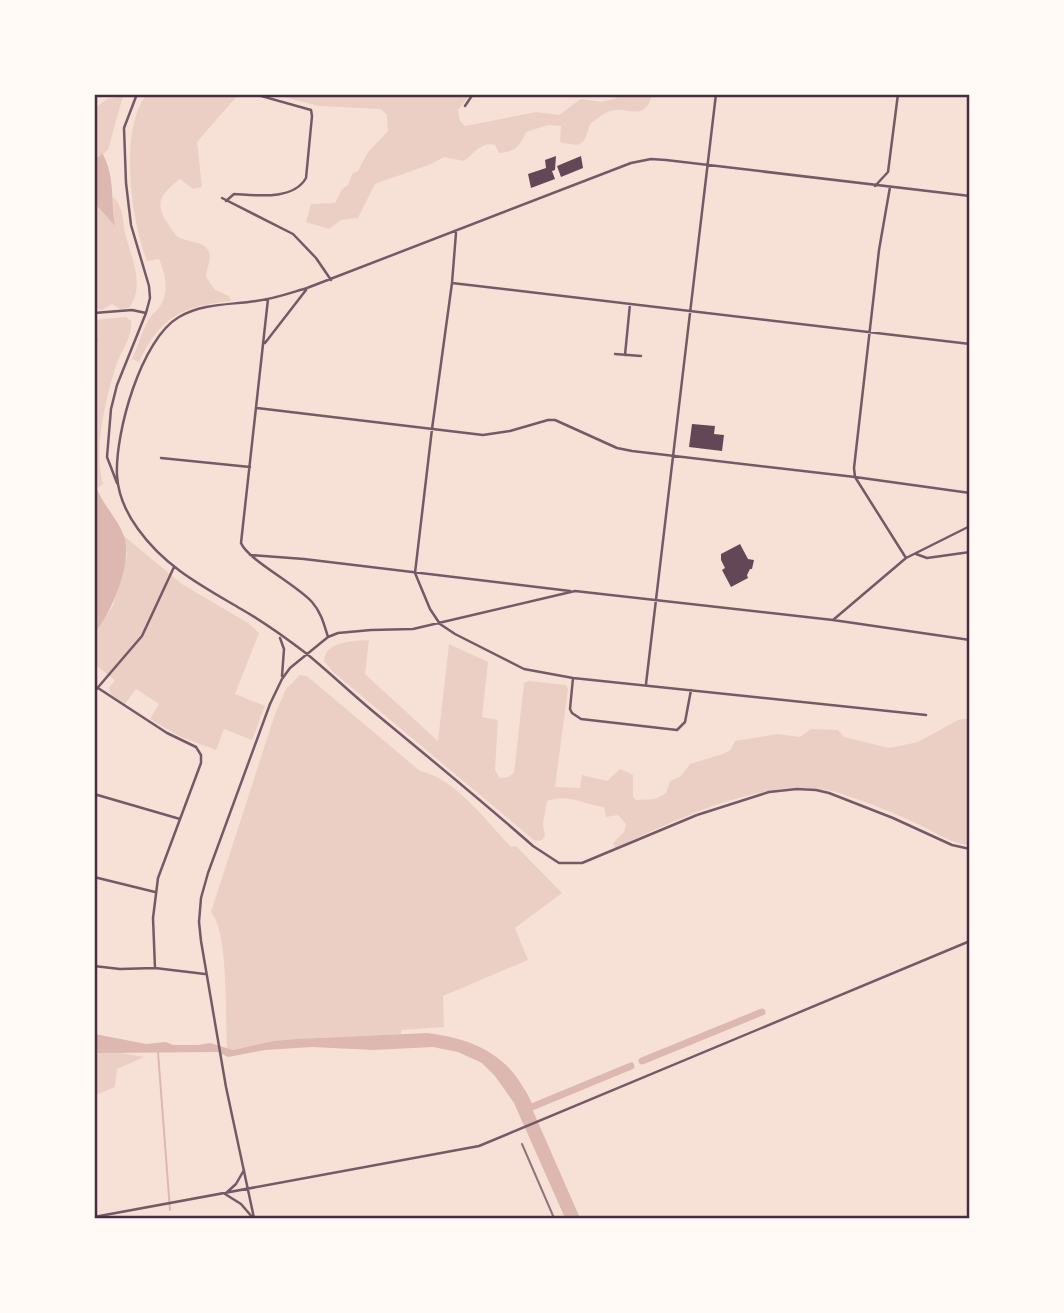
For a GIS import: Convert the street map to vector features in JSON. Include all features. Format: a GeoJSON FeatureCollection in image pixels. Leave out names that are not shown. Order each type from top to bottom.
{"type":"FeatureCollection","features":[{"type":"Feature","properties":{"kind":"street"},"geometry":{"type":"LineString","coordinates":[[137,94],[124,128],[124,142],[131,225],[150,291],[146,313],[117,385],[111,409],[107,457],[129,516],[138,530],[174,568],[262,622],[306,654],[533,846],[559,863],[582,863],[596,859],[679,821],[785,789],[830,793],[951,845],[970,849]]}},
{"type":"Feature","properties":{"kind":"street"},"geometry":{"type":"LineString","coordinates":[[254,94],[309,109],[312,113],[306,178],[294,189],[253,196],[233,194],[224,200],[293,234],[316,258],[331,280]]}},
{"type":"Feature","properties":{"kind":"street"},"geometry":{"type":"LineString","coordinates":[[465,106],[473,94]]}},
{"type":"Feature","properties":{"kind":"street"},"geometry":{"type":"LineString","coordinates":[[646,684],[716,94]]}},
{"type":"Feature","properties":{"kind":"street"},"geometry":{"type":"LineString","coordinates":[[875,186],[888,172],[898,94]]}},
{"type":"Feature","properties":{"kind":"street"},"geometry":{"type":"LineString","coordinates":[[119,490],[117,474],[122,432],[135,383],[154,342],[172,321],[193,310],[268,299],[307,288],[631,163],[651,159],[970,196]]}},
{"type":"Feature","properties":{"kind":"street"},"geometry":{"type":"LineString","coordinates":[[890,187],[879,250],[855,456],[855,477],[906,558]]}},
{"type":"Feature","properties":{"kind":"street"},"geometry":{"type":"LineString","coordinates":[[456,232],[452,283],[415,573],[430,609],[440,624],[524,669],[573,678],[926,715]]}},
{"type":"Feature","properties":{"kind":"street"},"geometry":{"type":"LineString","coordinates":[[452,283],[970,344]]}},
{"type":"Feature","properties":{"kind":"street"},"geometry":{"type":"LineString","coordinates":[[263,345],[307,288]]}},
{"type":"Feature","properties":{"kind":"street"},"geometry":{"type":"LineString","coordinates":[[268,299],[240,540],[250,555],[313,603],[328,637]]}},
{"type":"Feature","properties":{"kind":"street"},"geometry":{"type":"LineString","coordinates":[[625,355],[630,304]]}},
{"type":"Feature","properties":{"kind":"street"},"geometry":{"type":"LineString","coordinates":[[94,313],[132,310],[146,313]]}},
{"type":"Feature","properties":{"kind":"street"},"geometry":{"type":"LineString","coordinates":[[615,354],[641,356]]}},
{"type":"Feature","properties":{"kind":"street"},"geometry":{"type":"LineString","coordinates":[[257,408],[493,435],[548,419],[617,448],[970,493]]}},
{"type":"Feature","properties":{"kind":"street"},"geometry":{"type":"LineString","coordinates":[[161,458],[250,467]]}},
{"type":"Feature","properties":{"kind":"street"},"geometry":{"type":"LineString","coordinates":[[834,620],[906,558],[970,526]]}},
{"type":"Feature","properties":{"kind":"street"},"geometry":{"type":"LineString","coordinates":[[916,554],[927,558],[970,552]]}},
{"type":"Feature","properties":{"kind":"street"},"geometry":{"type":"LineString","coordinates":[[250,555],[834,620],[970,640]]}},
{"type":"Feature","properties":{"kind":"street"},"geometry":{"type":"LineString","coordinates":[[94,692],[142,636],[174,568]]}},
{"type":"Feature","properties":{"kind":"street"},"geometry":{"type":"LineString","coordinates":[[254,1219],[205,974],[199,922],[201,898],[270,704],[282,679],[290,668],[328,637],[349,631],[411,630],[575,592]]}},
{"type":"Feature","properties":{"kind":"street"},"geometry":{"type":"LineString","coordinates":[[279,634],[284,649],[282,679]]}},
{"type":"Feature","properties":{"kind":"street"},"geometry":{"type":"LineString","coordinates":[[573,678],[570,709],[575,716],[581,719],[677,730],[685,722],[691,690]]}},
{"type":"Feature","properties":{"kind":"street"},"geometry":{"type":"LineString","coordinates":[[98,688],[167,733],[196,747],[202,759],[155,892],[155,968]]}},
{"type":"Feature","properties":{"kind":"street"},"geometry":{"type":"LineString","coordinates":[[94,794],[180,819]]}},
{"type":"Feature","properties":{"kind":"street"},"geometry":{"type":"LineString","coordinates":[[94,877],[155,892]]}},
{"type":"Feature","properties":{"kind":"street"},"geometry":{"type":"LineString","coordinates":[[94,1217],[459,1151],[520,1130],[970,941]]}},
{"type":"Feature","properties":{"kind":"street"},"geometry":{"type":"LineString","coordinates":[[94,966],[120,969],[155,968],[205,974]]}},
{"type":"Feature","properties":{"kind":"street"},"geometry":{"type":"LineString","coordinates":[[225,1194],[236,1184],[244,1170]]}},
{"type":"Feature","properties":{"kind":"street"},"geometry":{"type":"LineString","coordinates":[[225,1194],[241,1204],[254,1219]]}},
{"type":"Feature","properties":{"kind":"shaded area"},"geometry":{"type":"Polygon","coordinates":[[[146,95],[238,95],[197,142],[202,187],[193,189],[180,179],[164,194],[160,204],[163,217],[177,236],[206,247],[210,260],[206,277],[215,290],[229,296],[231,301],[199,306],[174,316],[155,334],[139,362],[132,359],[150,317],[163,300],[166,288],[159,259],[147,261],[141,244],[130,176],[133,130],[146,95]]]}},
{"type":"Feature","properties":{"kind":"shaded area"},"geometry":{"type":"Polygon","coordinates":[[[276,95],[470,95],[458,110],[460,121],[465,126],[536,112],[559,115],[581,99],[601,102],[621,95],[652,95],[649,104],[640,111],[617,110],[602,115],[590,124],[584,141],[578,144],[560,142],[561,126],[548,125],[526,132],[513,150],[499,153],[495,145],[490,144],[478,149],[464,161],[444,157],[375,184],[358,218],[341,220],[329,229],[306,222],[311,204],[335,203],[368,152],[388,131],[387,115],[381,109],[319,106],[276,95]]]}},
{"type":"Feature","properties":{"kind":"shaded area"},"geometry":{"type":"Polygon","coordinates":[[[123,96],[108,150],[99,157],[95,156],[94,109],[107,99],[123,96]]]}},
{"type":"Feature","properties":{"kind":"shaded area"},"geometry":{"type":"Polygon","coordinates":[[[102,153],[111,179],[115,226],[95,206],[95,156],[99,157],[102,153]]]}},
{"type":"Feature","properties":{"kind":"shaded area"},"geometry":{"type":"Polygon","coordinates":[[[113,197],[122,214],[137,280],[134,299],[129,308],[120,309],[112,304],[102,310],[95,309],[95,206],[114,225],[113,197]]]}},
{"type":"Feature","properties":{"kind":"shaded area"},"geometry":{"type":"Polygon","coordinates":[[[126,317],[131,321],[130,332],[117,363],[105,407],[99,455],[103,484],[96,489],[94,320],[126,317]]]}},
{"type":"Feature","properties":{"kind":"shaded area"},"geometry":{"type":"Polygon","coordinates":[[[95,483],[124,536],[126,559],[114,600],[95,632],[95,483]]]}},
{"type":"Feature","properties":{"kind":"shaded area"},"geometry":{"type":"Polygon","coordinates":[[[124,536],[182,584],[248,623],[259,633],[235,694],[265,706],[252,740],[224,729],[216,750],[179,736],[150,719],[159,704],[136,689],[125,704],[111,694],[109,688],[115,680],[95,665],[94,632],[113,606],[127,555],[124,536]]]}},
{"type":"Feature","properties":{"kind":"shaded area"},"geometry":{"type":"Polygon","coordinates":[[[369,640],[365,674],[438,741],[449,644],[488,662],[482,717],[498,720],[495,770],[500,778],[514,773],[524,683],[529,681],[566,685],[568,689],[555,787],[580,788],[582,775],[607,781],[620,769],[633,775],[633,797],[636,800],[655,799],[666,793],[670,781],[681,776],[690,764],[723,754],[730,750],[735,741],[777,734],[800,737],[811,729],[838,730],[844,737],[889,748],[918,742],[958,720],[969,718],[969,845],[950,840],[864,802],[818,789],[788,789],[727,801],[615,848],[613,843],[624,832],[626,824],[618,815],[606,817],[604,807],[569,799],[554,799],[547,801],[543,824],[545,836],[542,840],[535,841],[333,672],[324,661],[329,649],[334,646],[369,640]]]}},
{"type":"Feature","properties":{"kind":"shaded area"},"geometry":{"type":"Polygon","coordinates":[[[300,675],[307,676],[420,771],[446,782],[481,814],[511,847],[516,846],[562,893],[515,928],[528,960],[443,996],[444,1027],[401,1030],[401,1034],[273,1041],[233,1050],[227,1048],[221,938],[211,912],[275,714],[286,689],[300,675]]]}},
{"type":"Feature","properties":{"kind":"shaded area"},"geometry":{"type":"Polygon","coordinates":[[[427,1033],[456,1038],[482,1048],[494,1055],[514,1074],[530,1099],[580,1218],[565,1218],[514,1103],[495,1076],[482,1063],[458,1052],[433,1047],[373,1050],[312,1047],[265,1050],[228,1057],[218,1052],[95,1053],[95,1034],[146,1044],[210,1043],[233,1050],[273,1041],[427,1033]]]}},
{"type":"Feature","properties":{"kind":"shaded area"},"geometry":{"type":"Polygon","coordinates":[[[95,1053],[122,1053],[144,1057],[117,1069],[115,1087],[95,1095],[95,1053]]]}},
{"type":"Feature","properties":{"kind":"building"},"geometry":{"type":"Polygon","coordinates":[[[556,156],[555,170],[552,171],[555,179],[531,188],[528,174],[546,168],[545,160],[556,156]]]}},
{"type":"Feature","properties":{"kind":"building"},"geometry":{"type":"Polygon","coordinates":[[[581,156],[583,168],[561,177],[557,166],[581,156]]]}},
{"type":"Feature","properties":{"kind":"building"},"geometry":{"type":"Polygon","coordinates":[[[692,424],[715,426],[714,434],[724,435],[722,451],[689,447],[692,424]]]}},
{"type":"Feature","properties":{"kind":"building"},"geometry":{"type":"Polygon","coordinates":[[[740,544],[748,559],[754,560],[748,578],[731,587],[722,570],[725,568],[721,554],[740,544]]]}},
{"type":"Feature","properties":{"kind":"waterway"},"geometry":{"type":"LineString","coordinates":[[94,321],[97,341],[94,342]]}},
{"type":"Feature","properties":{"kind":"waterway"},"geometry":{"type":"LineString","coordinates":[[642,1061],[762,1012]]}},
{"type":"Feature","properties":{"kind":"waterway"},"geometry":{"type":"LineString","coordinates":[[158,1052],[170,1210]]}},
{"type":"Feature","properties":{"kind":"waterway"},"geometry":{"type":"LineString","coordinates":[[527,1109],[631,1066]]}},
{"type":"Feature","properties":{"kind":"railway"},"geometry":{"type":"LineString","coordinates":[[522,1144],[554,1218]]}}]}
